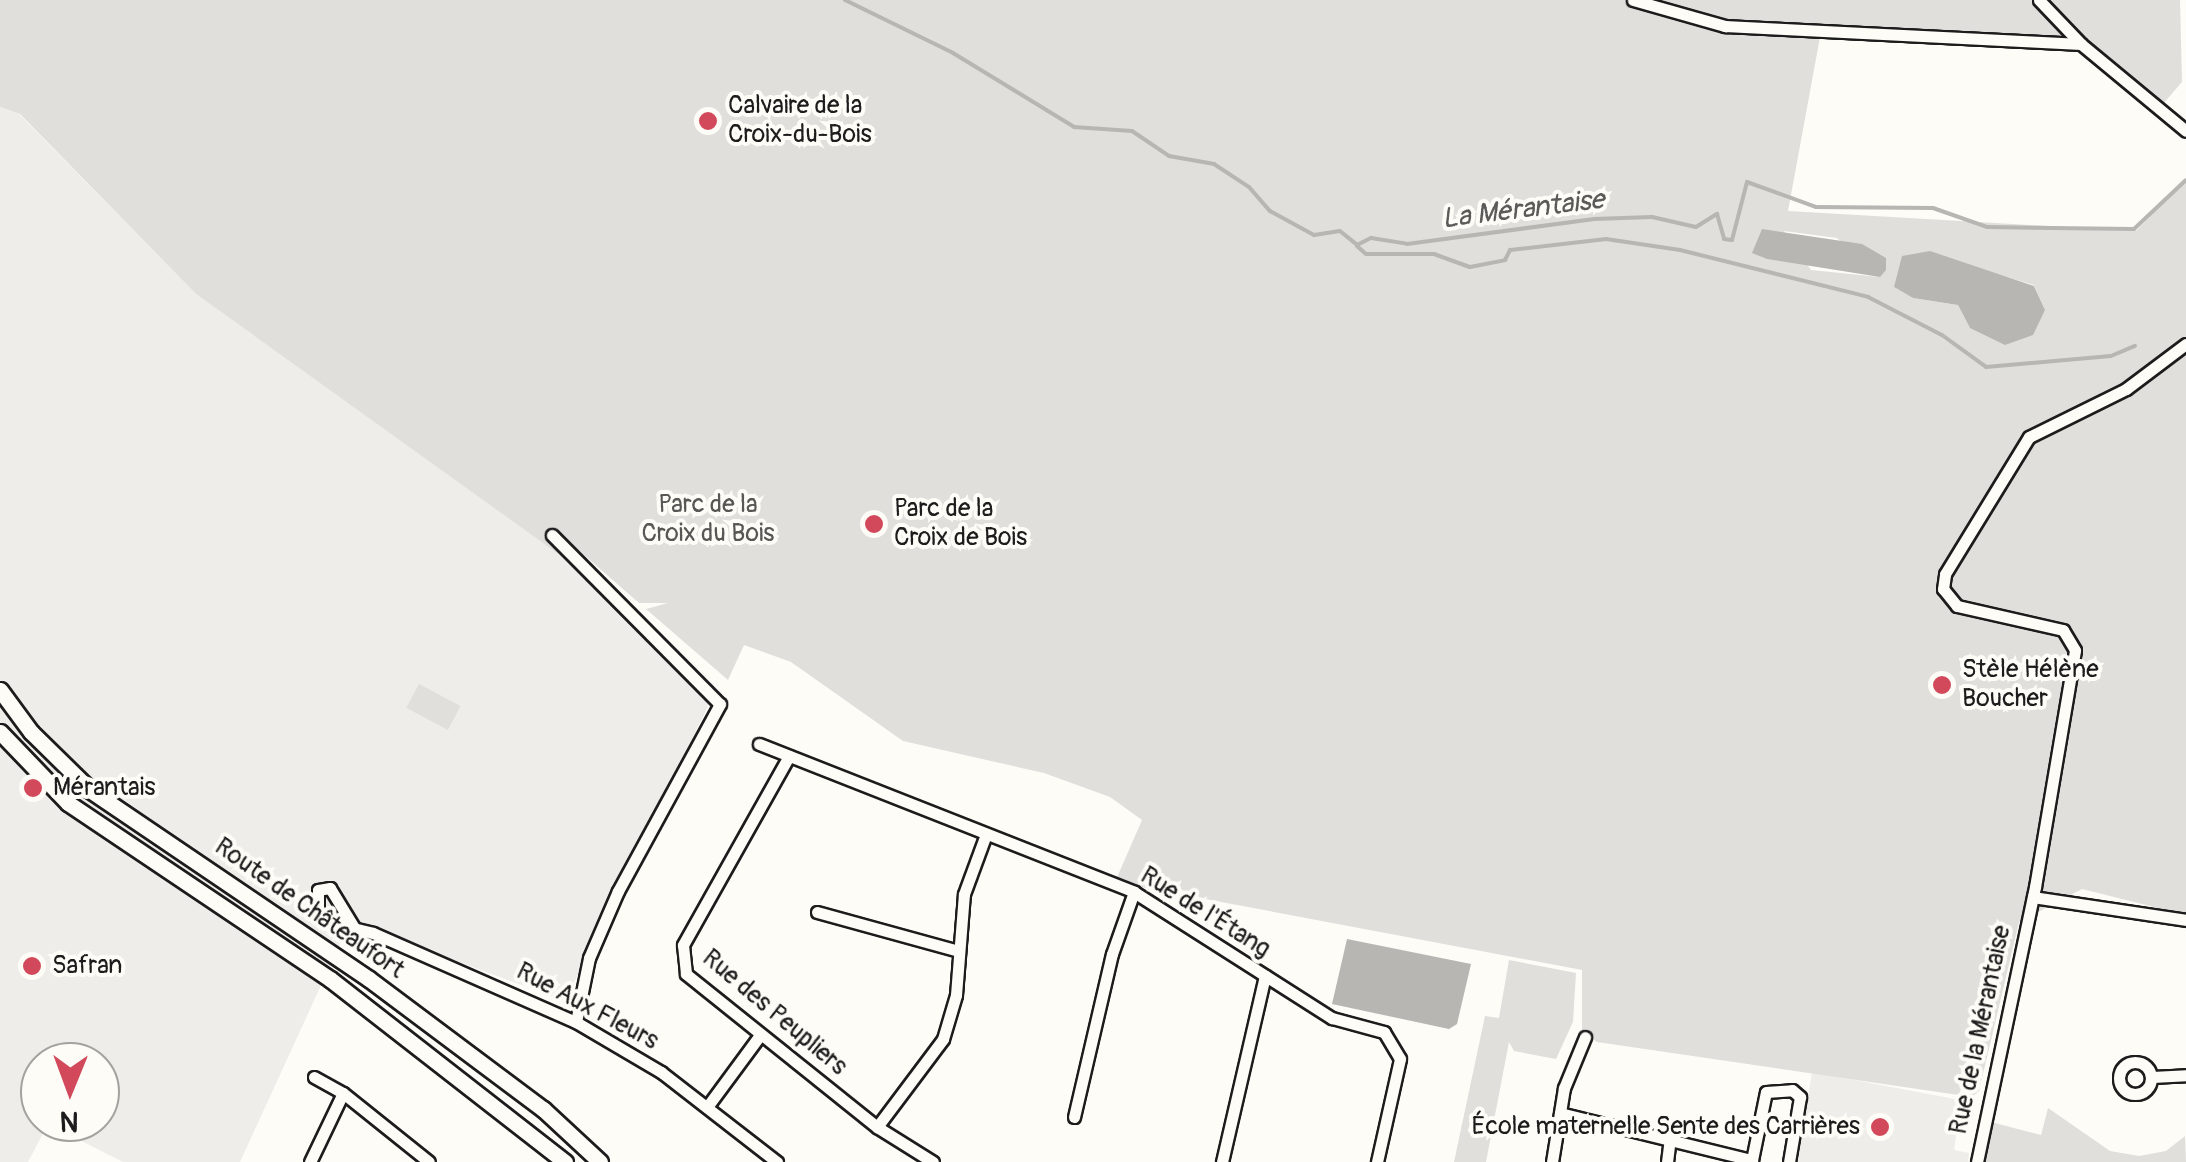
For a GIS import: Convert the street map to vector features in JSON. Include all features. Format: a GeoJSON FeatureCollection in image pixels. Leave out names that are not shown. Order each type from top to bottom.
{"type":"FeatureCollection","features":[{"type":"Feature","properties":{"kind":"main road","name":"Route de Châteaufort"},"geometry":{"type":"LineString","coordinates":[[0,690],[31,732],[90,790],[369,979],[543,1109],[600,1162]]}},
{"type":"Feature","properties":{"kind":"main road","name":"Route de Châteaufort"},"geometry":{"type":"LineString","coordinates":[[0,732],[68,802],[330,980],[529,1128],[564,1162]]}},
{"type":"Feature","properties":{"kind":"street"},"geometry":{"type":"LineString","coordinates":[[1633,0],[1725,26],[2081,44]]}},
{"type":"Feature","properties":{"kind":"street"},"geometry":{"type":"LineString","coordinates":[[2039,0],[2081,44],[2186,131]]}},
{"type":"Feature","properties":{"kind":"street","name":"Rue de la Mérantaise"},"geometry":{"type":"LineString","coordinates":[[1976,1162],[2032,902],[2075,650],[2063,630],[1957,606],[1944,589],[1944,574],[2007,464],[2029,437],[2126,389],[2186,344]]}},
{"type":"Feature","properties":{"kind":"street"},"geometry":{"type":"LineString","coordinates":[[552,535],[720,704],[618,891],[588,958],[576,1022]]}},
{"type":"Feature","properties":{"kind":"street","name":"Rue de l'Étang"},"geometry":{"type":"LineString","coordinates":[[759,744],[985,837],[1134,892],[1332,1018],[1384,1032],[1396,1045],[1400,1059],[1376,1162]]}},
{"type":"Feature","properties":{"kind":"street","name":"Rue des Peupliers"},"geometry":{"type":"LineString","coordinates":[[788,756],[680,958],[686,974],[760,1035],[877,1126],[933,1162]]}},
{"type":"Feature","properties":{"kind":"street"},"geometry":{"type":"LineString","coordinates":[[877,1126],[943,1039],[956,995],[964,894],[985,837]]}},
{"type":"Feature","properties":{"kind":"street"},"geometry":{"type":"LineString","coordinates":[[1074,1117],[1112,954],[1134,892]]}},
{"type":"Feature","properties":{"kind":"street"},"geometry":{"type":"LineString","coordinates":[[2032,902],[2186,920]]}},
{"type":"Feature","properties":{"kind":"street"},"geometry":{"type":"LineString","coordinates":[[817,912],[959,951]]}},
{"type":"Feature","properties":{"kind":"street","name":"Rue Aux Fleurs"},"geometry":{"type":"LineString","coordinates":[[356,928],[576,1022],[706,1107],[777,1162]]}},
{"type":"Feature","properties":{"kind":"street"},"geometry":{"type":"LineString","coordinates":[[1222,1162],[1264,976]]}},
{"type":"Feature","properties":{"kind":"street"},"geometry":{"type":"LineString","coordinates":[[706,1107],[760,1035]]}},
{"type":"Feature","properties":{"kind":"street"},"geometry":{"type":"LineString","coordinates":[[1552,1162],[1560,1113],[1585,1037]]}},
{"type":"Feature","properties":{"kind":"street"},"geometry":{"type":"LineString","coordinates":[[2152,1078],[2186,1075]]}},
{"type":"Feature","properties":{"kind":"street"},"geometry":{"type":"LineString","coordinates":[[314,1077],[344,1093],[429,1162]]}},
{"type":"Feature","properties":{"kind":"street"},"geometry":{"type":"LineString","coordinates":[[1560,1113],[1752,1160],[1766,1092],[1782,1090],[1800,1097],[1789,1162]]}},
{"type":"Feature","properties":{"kind":"street"},"geometry":{"type":"LineString","coordinates":[[310,1162],[344,1093]]}},
{"type":"Feature","properties":{"kind":"street"},"geometry":{"type":"LineString","coordinates":[[1667,1162],[1670,1140]]}},
{"type":"Feature","properties":{"kind":"shaded area"},"geometry":{"type":"Polygon","coordinates":[[[0,107],[19,114],[196,294],[565,559],[709,704],[565,1001],[350,922],[240,1162],[123,1162],[84,1142],[120,1142],[120,1042],[20,1042],[20,1142],[39,1142],[28,1162],[0,1162],[0,107]]]}},
{"type":"Feature","properties":{"kind":"shaded area"},"geometry":{"type":"Polygon","coordinates":[[[1762,229],[1862,244],[1886,258],[1886,270],[1880,277],[1767,259],[1752,253],[1762,229]]]}},
{"type":"Feature","properties":{"kind":"shaded area"},"geometry":{"type":"Polygon","coordinates":[[[1930,251],[2034,286],[2045,310],[2033,335],[2005,345],[1970,328],[1958,305],[1913,298],[1894,287],[1902,256],[1930,251]]]}},
{"type":"Feature","properties":{"kind":"shaded area"},"geometry":{"type":"Polygon","coordinates":[[[1347,939],[1471,964],[1457,1024],[1449,1029],[1332,1004],[1347,939]]]}},
{"type":"Feature","properties":{"kind":"shaded area","name":"École maternelle Sente des Carrières"},"geometry":{"type":"Polygon","coordinates":[[[1812,1072],[1976,1103],[1961,1104],[1954,1150],[1969,1153],[1968,1162],[1798,1162],[1812,1072]]]}},
{"type":"Feature","properties":{"kind":"green space","name":"Parc de la Croix du Bois"},"geometry":{"type":"Polygon","coordinates":[[[0,0],[2180,0],[2182,82],[2163,104],[2085,43],[1741,21],[1820,37],[1788,211],[2136,231],[2186,180],[2186,915],[2082,889],[2019,922],[1979,1091],[1972,1097],[1597,1042],[1582,1031],[1582,970],[1115,882],[1142,820],[1110,797],[1044,773],[903,741],[791,662],[744,645],[728,680],[646,609],[668,603],[639,603],[575,547],[565,559],[196,294],[20,114],[0,107],[0,0]],[[1784,231],[1811,270],[1880,277],[1837,238],[1784,231]],[[1984,270],[1898,278],[1894,287],[1913,298],[1958,305],[1970,328],[2045,310],[2034,285],[1984,270]]]}},
{"type":"Feature","properties":{"kind":"green space"},"geometry":{"type":"Polygon","coordinates":[[[419,684],[460,706],[448,730],[406,708],[419,684]]]}},
{"type":"Feature","properties":{"kind":"green space"},"geometry":{"type":"Polygon","coordinates":[[[1509,960],[1576,973],[1573,1022],[1556,1059],[1514,1051],[1509,1042],[1486,1162],[1454,1162],[1485,1016],[1499,1018],[1509,960]]]}},
{"type":"Feature","properties":{"kind":"green space"},"geometry":{"type":"Polygon","coordinates":[[[2048,1108],[2110,1151],[2139,1156],[2166,1151],[2185,1136],[2186,1162],[1985,1162],[1991,1122],[2041,1135],[2048,1108]]]}},
{"type":"Feature","properties":{"kind":"waterway","name":"La Mérantaise"},"geometry":{"type":"LineString","coordinates":[[845,0],[953,53],[1074,127],[1132,131],[1169,156],[1214,164],[1249,187],[1270,211],[1314,235],[1340,231],[1357,245],[1371,238],[1407,244],[1594,219],[1652,217],[1696,227],[1717,214],[1724,239],[1732,240],[1747,182],[1816,207],[1933,208],[1987,227],[2134,229],[2186,180]]}},
{"type":"Feature","properties":{"kind":"waterway"},"geometry":{"type":"LineString","coordinates":[[1357,246],[1366,254],[1434,254],[1470,267],[1505,260],[1510,250],[1606,239],[1680,250],[1868,297],[1942,335],[1986,367],[2111,356],[2135,346]]}},
{"type":"Feature","properties":{"kind":"place","name":"Calvaire de la Croix-du-Bois"},"geometry":{"type":"Point","coordinates":[708,121]}},
{"type":"Feature","properties":{"kind":"place","name":"Parc de la Croix de Bois"},"geometry":{"type":"Point","coordinates":[874,524]}},
{"type":"Feature","properties":{"kind":"place","name":"Stèle Hélène Boucher"},"geometry":{"type":"Point","coordinates":[1942,685]}},
{"type":"Feature","properties":{"kind":"place","name":"Mérantais"},"geometry":{"type":"Point","coordinates":[33,788]}},
{"type":"Feature","properties":{"kind":"place","name":"Safran"},"geometry":{"type":"Point","coordinates":[32,966]}},
{"type":"Feature","properties":{"kind":"place","name":"École maternelle Sente des Carrières"},"geometry":{"type":"Point","coordinates":[1880,1127]}}]}
